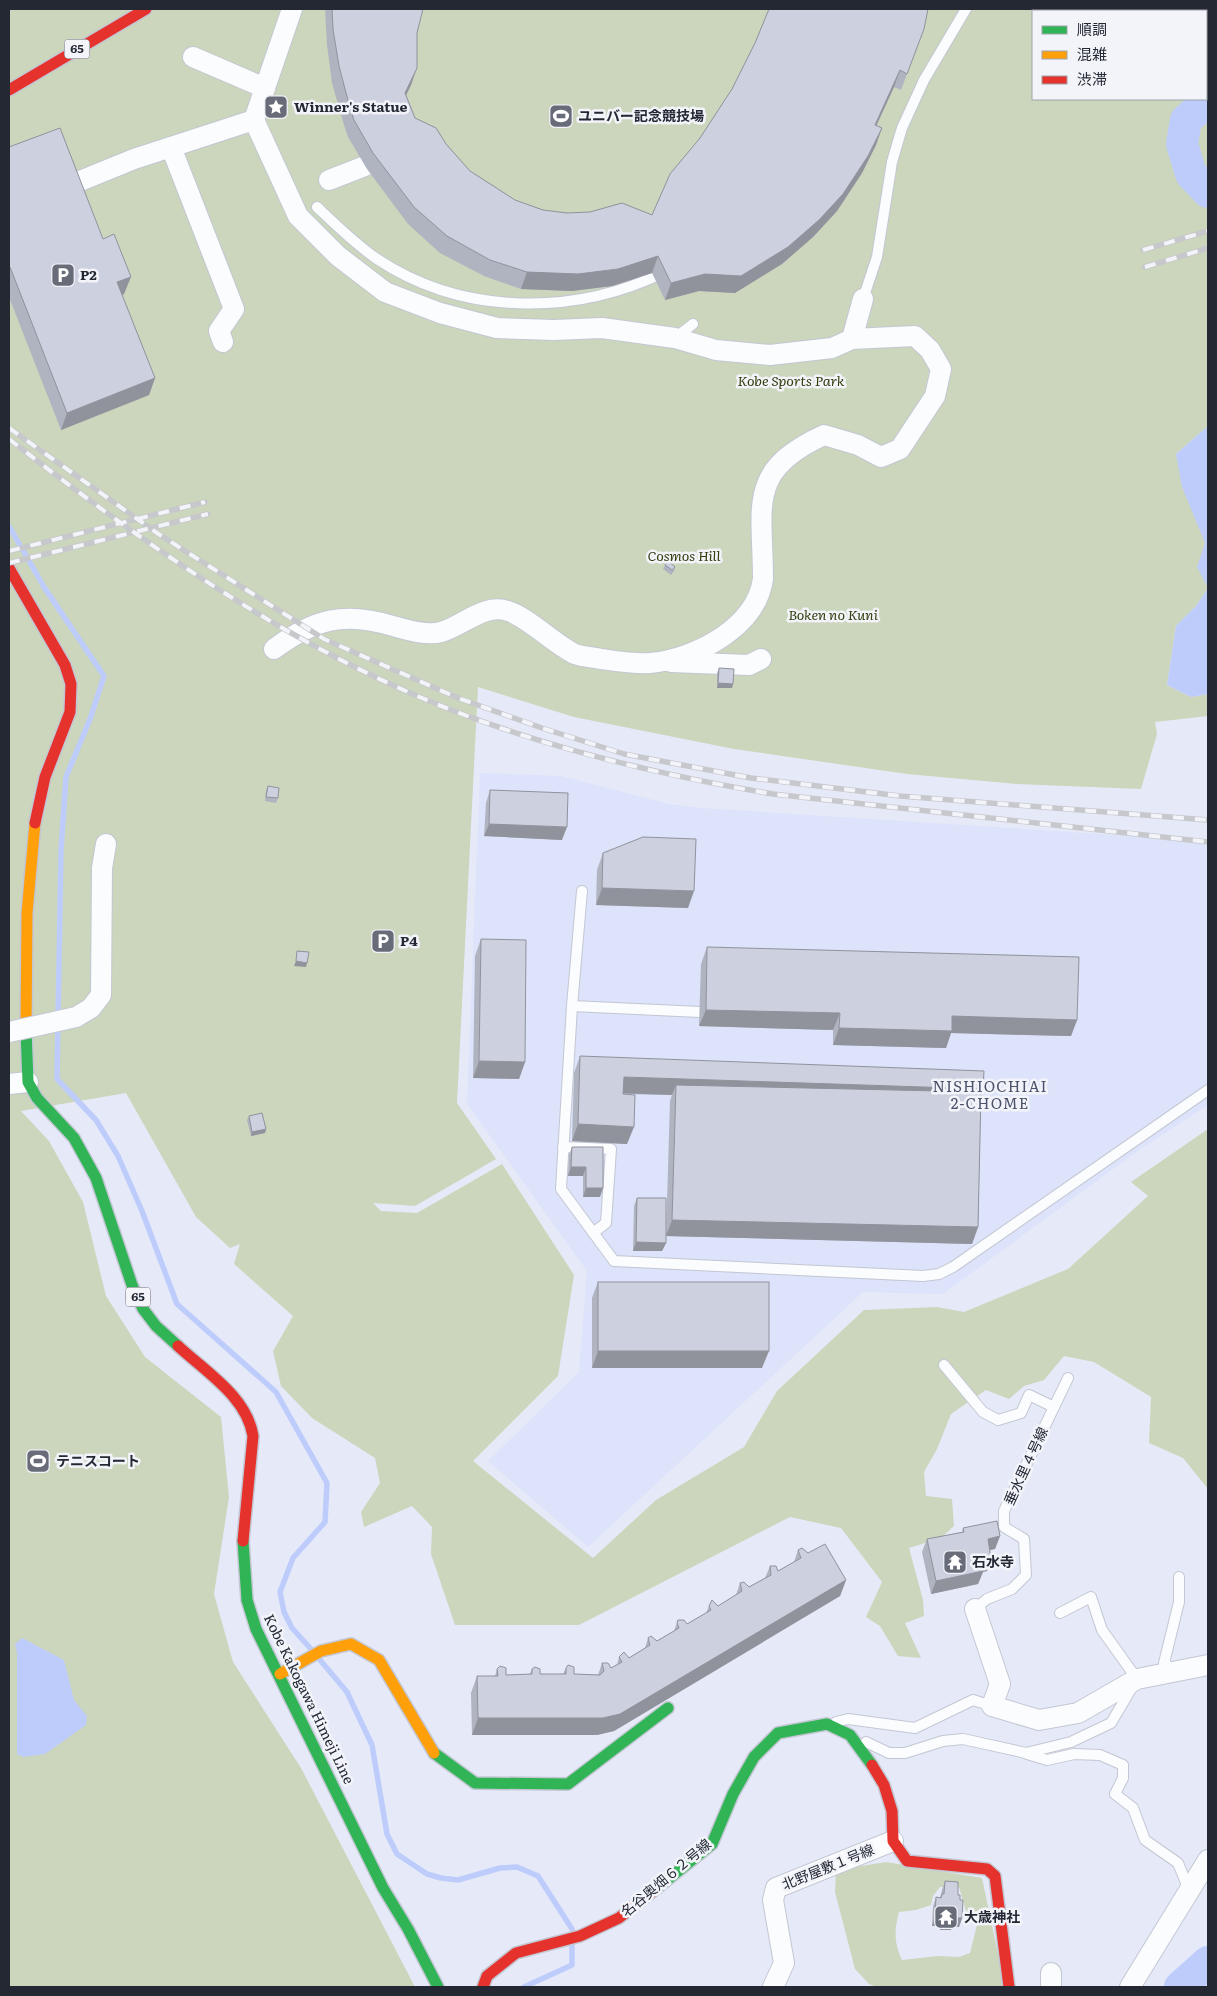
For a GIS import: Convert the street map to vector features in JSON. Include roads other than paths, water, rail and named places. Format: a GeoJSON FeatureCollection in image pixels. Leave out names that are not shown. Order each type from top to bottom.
{"type":"FeatureCollection","features":[{"type":"Feature","properties":{"kind":"main road","name":"65"},"geometry":{"type":"LineString","coordinates":[[9,90],[146,9]]}},
{"type":"Feature","properties":{"kind":"main road","name":"Kobe Kakogawa Himeji Line"},"geometry":{"type":"LineString","coordinates":[[9,568],[65,665],[71,684],[70,712],[45,777],[34,829],[27,913],[26,1046],[18,1083],[38,1098],[74,1138],[96,1178],[132,1285],[143,1309],[156,1326],[241,1404],[251,1423],[253,1436],[242,1565],[248,1602],[263,1645],[280,1674],[383,1888],[408,1928],[438,1987]]}},
{"type":"Feature","properties":{"kind":"main road"},"geometry":{"type":"LineString","coordinates":[[280,1674],[321,1651],[351,1644],[379,1660],[434,1753],[475,1783],[568,1784],[668,1708]]}},
{"type":"Feature","properties":{"kind":"main road"},"geometry":{"type":"LineString","coordinates":[[827,1724],[850,1735],[869,1759],[884,1785],[892,1811],[893,1841],[907,1861],[986,1869],[995,1876],[1001,1932],[1010,1982],[1009,1987]]}},
{"type":"Feature","properties":{"kind":"main road","name":"名谷奥畑６２号線"},"geometry":{"type":"LineString","coordinates":[[483,1987],[487,1976],[516,1953],[580,1936],[619,1918],[712,1844],[734,1794],[754,1757],[778,1733],[827,1724]]}},
{"type":"Feature","properties":{"kind":"street"},"geometry":{"type":"LineString","coordinates":[[274,649],[292,635],[317,622],[344,617],[373,620],[411,631],[440,633],[484,611],[508,610],[575,654],[648,663],[679,658],[729,632],[752,610],[762,589],[763,579],[761,510],[766,484],[777,465],[802,446],[824,435],[858,445],[882,457],[900,449],[935,396],[941,369],[930,350],[914,336],[852,339],[832,348],[770,355],[716,350],[675,338],[602,328],[554,330],[497,328],[440,313],[385,292],[338,256],[298,216],[254,120],[292,9]]}},
{"type":"Feature","properties":{"kind":"street"},"geometry":{"type":"LineString","coordinates":[[193,57],[265,88]]}},
{"type":"Feature","properties":{"kind":"street"},"geometry":{"type":"LineString","coordinates":[[9,210],[134,159],[254,120]]}},
{"type":"Feature","properties":{"kind":"street"},"geometry":{"type":"LineString","coordinates":[[171,147],[234,309],[218,331],[223,342]]}},
{"type":"Feature","properties":{"kind":"street"},"geometry":{"type":"LineString","coordinates":[[329,180],[365,166]]}},
{"type":"Feature","properties":{"kind":"street"},"geometry":{"type":"LineString","coordinates":[[852,339],[863,299]]}},
{"type":"Feature","properties":{"kind":"street"},"geometry":{"type":"LineString","coordinates":[[662,661],[749,665],[761,659]]}},
{"type":"Feature","properties":{"kind":"street"},"geometry":{"type":"LineString","coordinates":[[9,1032],[76,1017],[91,1008],[101,995],[102,868],[106,844]]}},
{"type":"Feature","properties":{"kind":"street"},"geometry":{"type":"LineString","coordinates":[[975,1609],[1000,1684],[992,1706]]}},
{"type":"Feature","properties":{"kind":"street","name":"名谷奥畑６２号線"},"geometry":{"type":"LineString","coordinates":[[992,1706],[1040,1720],[1078,1713],[1138,1679],[1208,1664]]}},
{"type":"Feature","properties":{"kind":"street","name":"北野屋敷１号線"},"geometry":{"type":"LineString","coordinates":[[772,1987],[784,1963],[773,1900],[776,1888],[893,1841]]}},
{"type":"Feature","properties":{"kind":"street"},"geometry":{"type":"LineString","coordinates":[[1130,1987],[1208,1860]]}},
{"type":"Feature","properties":{"kind":"lane"},"geometry":{"type":"LineString","coordinates":[[863,299],[877,257],[892,162],[902,128],[924,80],[966,9]]}},
{"type":"Feature","properties":{"kind":"lane"},"geometry":{"type":"LineString","coordinates":[[316,207],[352,241],[396,270],[448,292],[486,301],[531,304],[590,298],[631,287],[677,264]]}},
{"type":"Feature","properties":{"kind":"lane"},"geometry":{"type":"LineString","coordinates":[[675,338],[693,324]]}},
{"type":"Feature","properties":{"kind":"lane"},"geometry":{"type":"LineString","coordinates":[[582,891],[572,1006],[561,1189],[614,1261],[913,1276],[939,1274],[953,1267],[1208,1090]]}},
{"type":"Feature","properties":{"kind":"lane"},"geometry":{"type":"LineString","coordinates":[[572,1006],[700,1012]]}},
{"type":"Feature","properties":{"kind":"lane"},"geometry":{"type":"LineString","coordinates":[[563,1146],[611,1149],[606,1223],[593,1233]]}},
{"type":"Feature","properties":{"kind":"lane"},"geometry":{"type":"LineString","coordinates":[[944,1365],[983,1412],[998,1420],[1021,1413],[1029,1395],[1054,1407]]}},
{"type":"Feature","properties":{"kind":"lane","name":"垂水里４号線"},"geometry":{"type":"LineString","coordinates":[[975,1609],[987,1599],[1012,1589],[1026,1575],[1024,1539],[1004,1527],[1004,1511],[1068,1378]]}},
{"type":"Feature","properties":{"kind":"lane"},"geometry":{"type":"LineString","coordinates":[[1174,1671],[1164,1663],[1179,1602],[1179,1577]]}},
{"type":"Feature","properties":{"kind":"lane"},"geometry":{"type":"LineString","coordinates":[[1026,1753],[1071,1742],[1111,1723],[1138,1679],[1102,1630],[1091,1597],[1060,1613]]}},
{"type":"Feature","properties":{"kind":"lane","name":"名谷奥畑６２号線"},"geometry":{"type":"LineString","coordinates":[[827,1724],[848,1719],[914,1728],[973,1700],[992,1706]]}},
{"type":"Feature","properties":{"kind":"lane"},"geometry":{"type":"LineString","coordinates":[[850,1735],[889,1753],[905,1753],[943,1740],[963,1739],[1026,1753],[1047,1760],[1074,1754],[1100,1755],[1122,1764],[1122,1778],[1115,1794],[1133,1808],[1145,1840],[1178,1863],[1189,1890]]}},
{"type":"Feature","properties":{"kind":"water"},"geometry":{"type":"Polygon","coordinates":[[[1208,426],[1208,588],[1197,567],[1205,543],[1182,487],[1176,454],[1208,426]]]}},
{"type":"Feature","properties":{"kind":"water"},"geometry":{"type":"Polygon","coordinates":[[[1208,588],[1208,694],[1191,697],[1167,685],[1176,626],[1196,606],[1208,588]]]}},
{"type":"Feature","properties":{"kind":"water"},"geometry":{"type":"Polygon","coordinates":[[[22,1638],[64,1660],[74,1700],[87,1716],[86,1725],[45,1754],[23,1757],[17,1754],[17,1653],[15,1644],[22,1638]]]}},
{"type":"Feature","properties":{"kind":"waterway"},"geometry":{"type":"LineString","coordinates":[[1208,101],[1186,120],[1182,144],[1191,174],[1208,192]]}},
{"type":"Feature","properties":{"kind":"waterway"},"geometry":{"type":"LineString","coordinates":[[9,526],[44,587],[104,676],[90,719],[66,777],[61,850],[57,1079],[96,1120],[118,1156],[142,1211],[177,1304],[276,1392],[327,1483],[325,1522],[293,1558],[280,1592],[284,1612],[292,1628],[311,1649]]}},
{"type":"Feature","properties":{"kind":"waterway"},"geometry":{"type":"LineString","coordinates":[[320,1660],[347,1692],[372,1745],[387,1834],[397,1854],[427,1874],[458,1880],[500,1868],[517,1867],[538,1876],[572,1929]]}},
{"type":"Feature","properties":{"kind":"waterway"},"geometry":{"type":"LineString","coordinates":[[524,1987],[572,1965],[572,1946]]}},
{"type":"Feature","properties":{"kind":"waterway"},"geometry":{"type":"LineString","coordinates":[[1180,1987],[1208,1962]]}},
{"type":"Feature","properties":{"kind":"railway"},"geometry":{"type":"LineString","coordinates":[[1143,250],[1208,231]]}},
{"type":"Feature","properties":{"kind":"railway"},"geometry":{"type":"LineString","coordinates":[[1145,267],[1208,248]]}},
{"type":"Feature","properties":{"kind":"railway"},"geometry":{"type":"LineString","coordinates":[[9,428],[160,535],[324,639],[458,698],[542,728],[624,754],[751,778],[900,796],[1208,820]]}},
{"type":"Feature","properties":{"kind":"railway"},"geometry":{"type":"LineString","coordinates":[[9,439],[156,548],[207,582],[312,645],[422,698],[507,730],[550,744],[638,767],[773,794],[1208,842]]}},
{"type":"Feature","properties":{"kind":"railway"},"geometry":{"type":"LineString","coordinates":[[9,551],[205,502]]}},
{"type":"Feature","properties":{"kind":"railway"},"geometry":{"type":"LineString","coordinates":[[9,563],[208,514]]}},
{"type":"Feature","properties":{"kind":"place","name":"Winner's Statue"},"geometry":{"type":"Point","coordinates":[276,107]}},
{"type":"Feature","properties":{"kind":"place","name":"ユニバー記念競技場"},"geometry":{"type":"Point","coordinates":[561,116]}},
{"type":"Feature","properties":{"kind":"place","name":"P2"},"geometry":{"type":"Point","coordinates":[63,275]}},
{"type":"Feature","properties":{"kind":"place","name":"P4"},"geometry":{"type":"Point","coordinates":[383,941]}},
{"type":"Feature","properties":{"kind":"place","name":"テニスコート"},"geometry":{"type":"Point","coordinates":[38,1461]}},
{"type":"Feature","properties":{"kind":"place","name":"石水寺"},"geometry":{"type":"Point","coordinates":[955,1562]}},
{"type":"Feature","properties":{"kind":"place","name":"大歳神社"},"geometry":{"type":"Point","coordinates":[946,1917]}},
{"type":"Feature","properties":{"kind":"district","name":"NISHIOCHIAI 2-CHOME"},"geometry":{"type":"Point","coordinates":[990,1096]}},
{"type":"Feature","properties":{"kind":"park label","name":"Kobe Sports Park"},"geometry":{"type":"Point","coordinates":[791,381]}},
{"type":"Feature","properties":{"kind":"park label","name":"Cosmos Hill"},"geometry":{"type":"Point","coordinates":[684,556]}},
{"type":"Feature","properties":{"kind":"park label","name":"Boken no Kuni"},"geometry":{"type":"Point","coordinates":[833,615]}}]}
